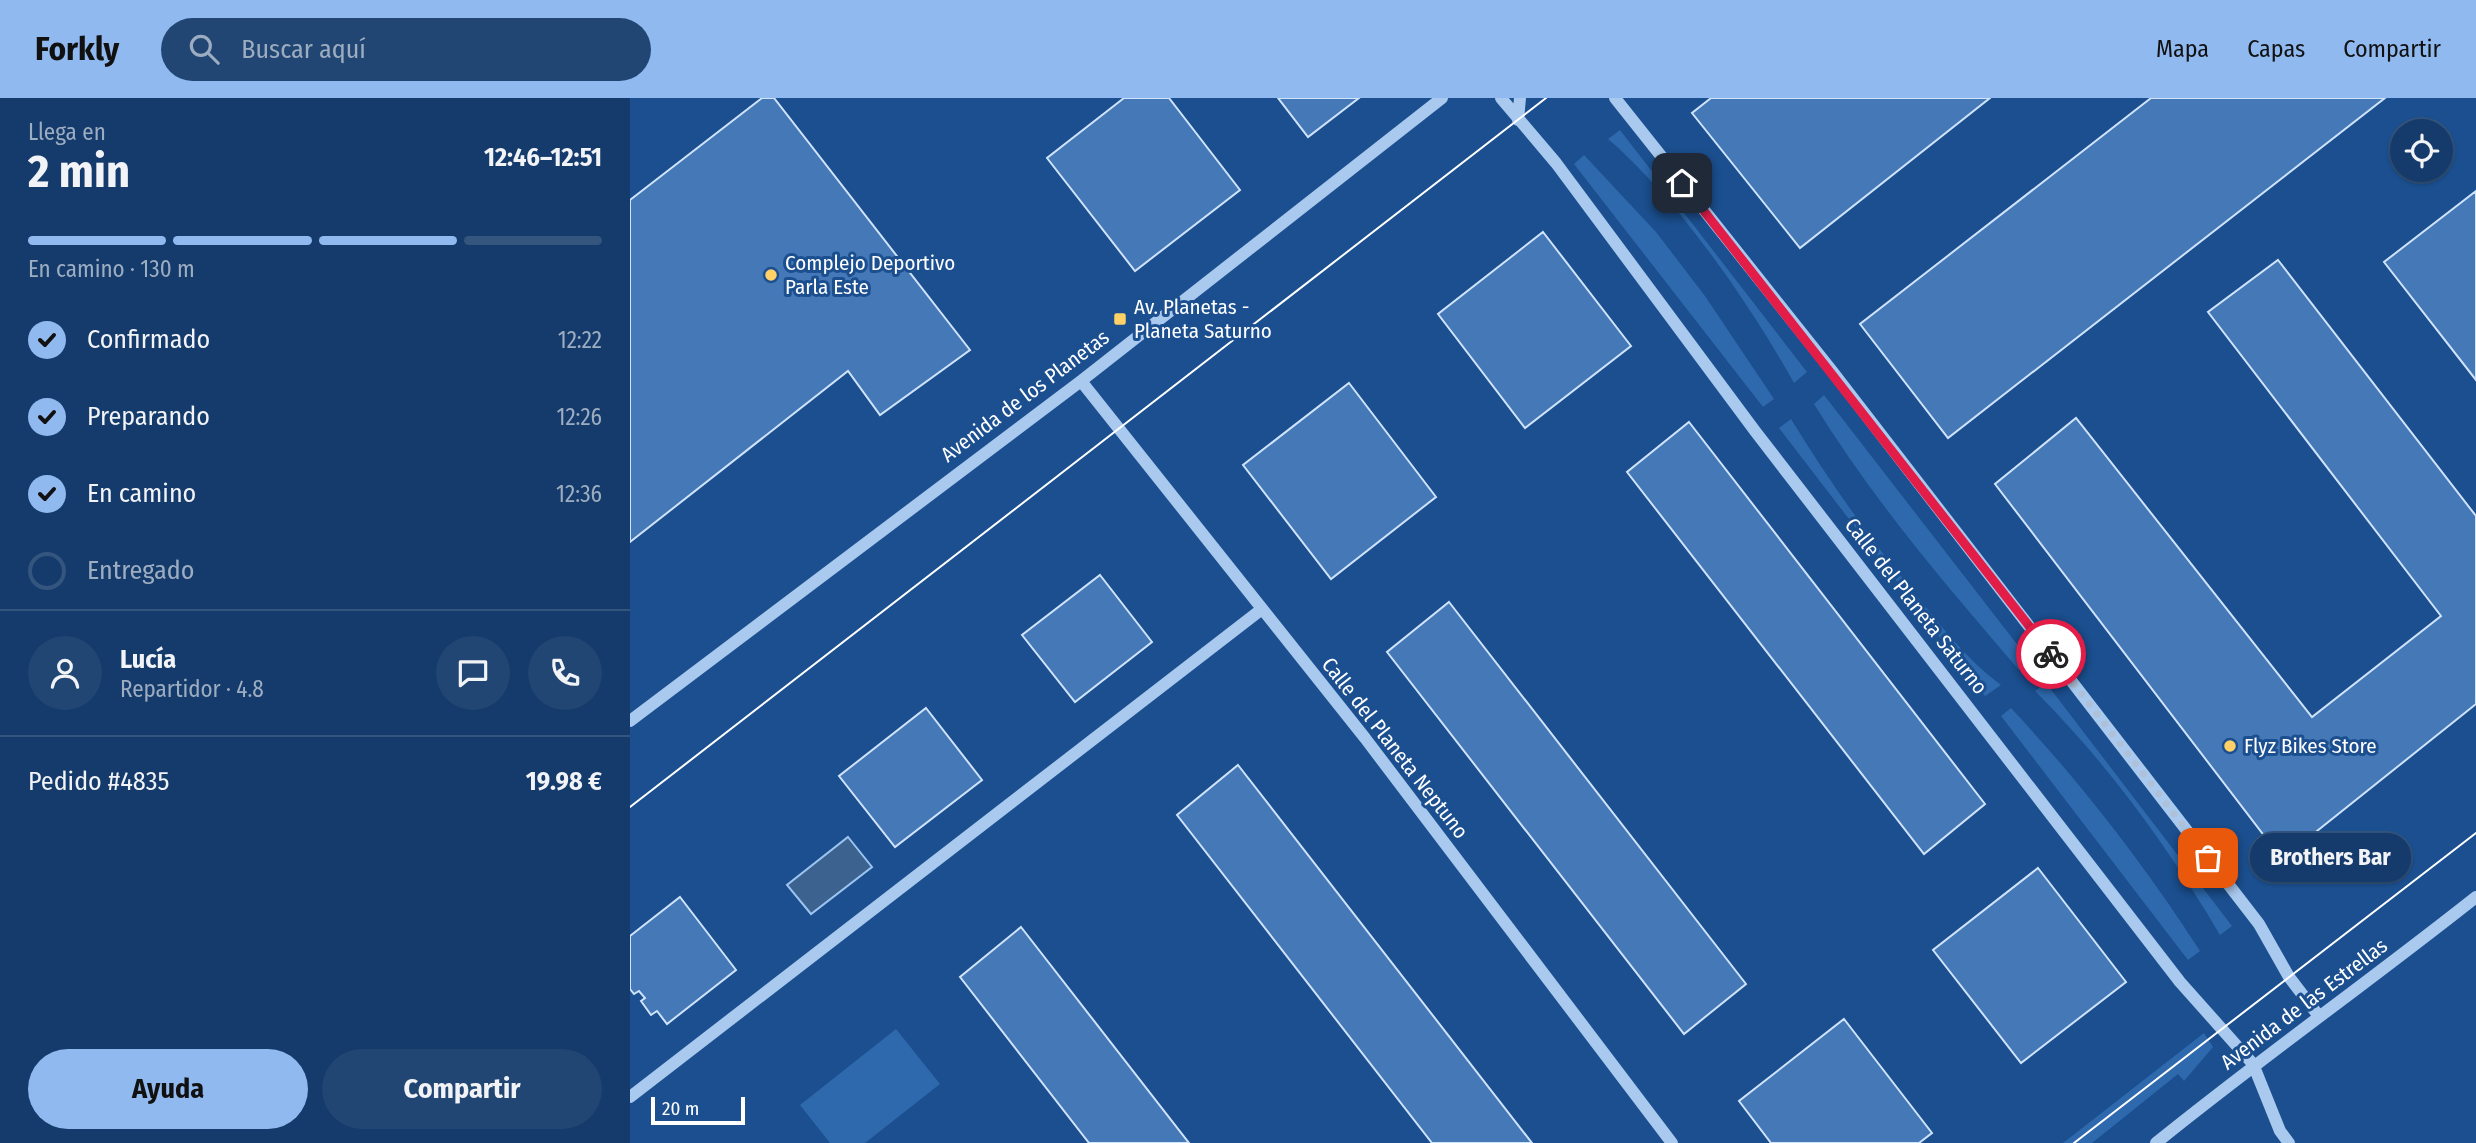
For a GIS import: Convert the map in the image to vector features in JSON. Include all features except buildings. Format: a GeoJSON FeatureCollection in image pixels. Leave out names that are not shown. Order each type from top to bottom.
{"type":"FeatureCollection","features":[{"type":"Feature","properties":{"kind":"street","name":"Avenida de los Planetas"},"geometry":{"type":"LineString","coordinates":[[630,722],[1081,381],[1442,98]]}},
{"type":"Feature","properties":{"kind":"street","name":"Calle del Planeta Saturno"},"geometry":{"type":"LineString","coordinates":[[1501,98],[1556,163],[1755,431],[2180,982],[2253,1065],[2280,1131],[2289,1143]]}},
{"type":"Feature","properties":{"kind":"street"},"geometry":{"type":"LineString","coordinates":[[1518,120],[1520,98]]}},
{"type":"Feature","properties":{"kind":"street"},"geometry":{"type":"LineString","coordinates":[[1615,98],[1840,382],[2259,924],[2289,977],[2318,1015]]}},
{"type":"Feature","properties":{"kind":"street","name":"Calle del Planeta Neptuno"},"geometry":{"type":"LineString","coordinates":[[1081,381],[1262,609],[1672,1143]]}},
{"type":"Feature","properties":{"kind":"street"},"geometry":{"type":"LineString","coordinates":[[630,1097],[1262,609]]}},
{"type":"Feature","properties":{"kind":"street","name":"Avenida de las Estrellas"},"geometry":{"type":"LineString","coordinates":[[2156,1143],[2318,1015],[2383,971],[2476,897]]}},
{"type":"Feature","properties":{"kind":"shaded area"},"geometry":{"type":"Polygon","coordinates":[[[1620,130],[1807,372],[1794,383],[1734,287],[1686,221],[1634,163],[1608,139],[1620,130]]]}},
{"type":"Feature","properties":{"kind":"shaded area"},"geometry":{"type":"Polygon","coordinates":[[[1584,155],[1656,232],[1705,296],[1774,399],[1763,407],[1574,164],[1584,155]]]}},
{"type":"Feature","properties":{"kind":"shaded area"},"geometry":{"type":"Polygon","coordinates":[[[1824,395],[2030,661],[2019,670],[1885,508],[1814,404],[1824,395]]]}},
{"type":"Feature","properties":{"kind":"shaded area"},"geometry":{"type":"Polygon","coordinates":[[[1791,419],[1820,465],[1899,574],[1956,643],[2001,685],[1985,696],[1779,428],[1791,419]]]}},
{"type":"Feature","properties":{"kind":"shaded area"},"geometry":{"type":"Polygon","coordinates":[[[2046,683],[2232,926],[2220,935],[2180,870],[2135,807],[2087,747],[2035,691],[2046,683]]]}},
{"type":"Feature","properties":{"kind":"shaded area"},"geometry":{"type":"Polygon","coordinates":[[[2011,708],[2087,795],[2157,887],[2200,951],[2188,960],[2001,716],[2011,708]]]}},
{"type":"Feature","properties":{"kind":"shaded area"},"geometry":{"type":"Polygon","coordinates":[[[848,837],[872,867],[811,914],[787,885],[848,837]]]}},
{"type":"Feature","properties":{"kind":"shaded area"},"geometry":{"type":"Polygon","coordinates":[[[896,1029],[940,1084],[865,1143],[830,1143],[800,1105],[896,1029]]]}},
{"type":"Feature","properties":{"kind":"shaded area"},"geometry":{"type":"Polygon","coordinates":[[[2204,1033],[2213,1047],[2184,1081],[2178,1074],[2092,1143],[2063,1143],[2204,1033]]]}},
{"type":"Feature","properties":{"kind":"tram line"},"geometry":{"type":"LineString","coordinates":[[630,807],[1546,98]]}},
{"type":"Feature","properties":{"kind":"tram line"},"geometry":{"type":"LineString","coordinates":[[2074,1143],[2476,833]]}},
{"type":"Feature","properties":{"kind":"way so far"},"geometry":{"type":"LineString","coordinates":[[2051,654],[2208,858]]}},
{"type":"Feature","properties":{"kind":"place","name":"Complejo Deportivo Parla Este"},"geometry":{"type":"Point","coordinates":[771,275]}},
{"type":"Feature","properties":{"kind":"place","name":"Av. Planetas - Planeta Saturno"},"geometry":{"type":"Point","coordinates":[1120,319]}},
{"type":"Feature","properties":{"kind":"place","name":"Flyz Bikes Store"},"geometry":{"type":"Point","coordinates":[2230,746]}},
{"type":"Feature","properties":{"kind":"place","name":"Brothers Bar"},"geometry":{"type":"Point","coordinates":[2208,858]}},
{"type":"Feature","properties":{"kind":"route"},"geometry":{"type":"LineString","coordinates":[[1682,183],[2051,654]]}}]}
